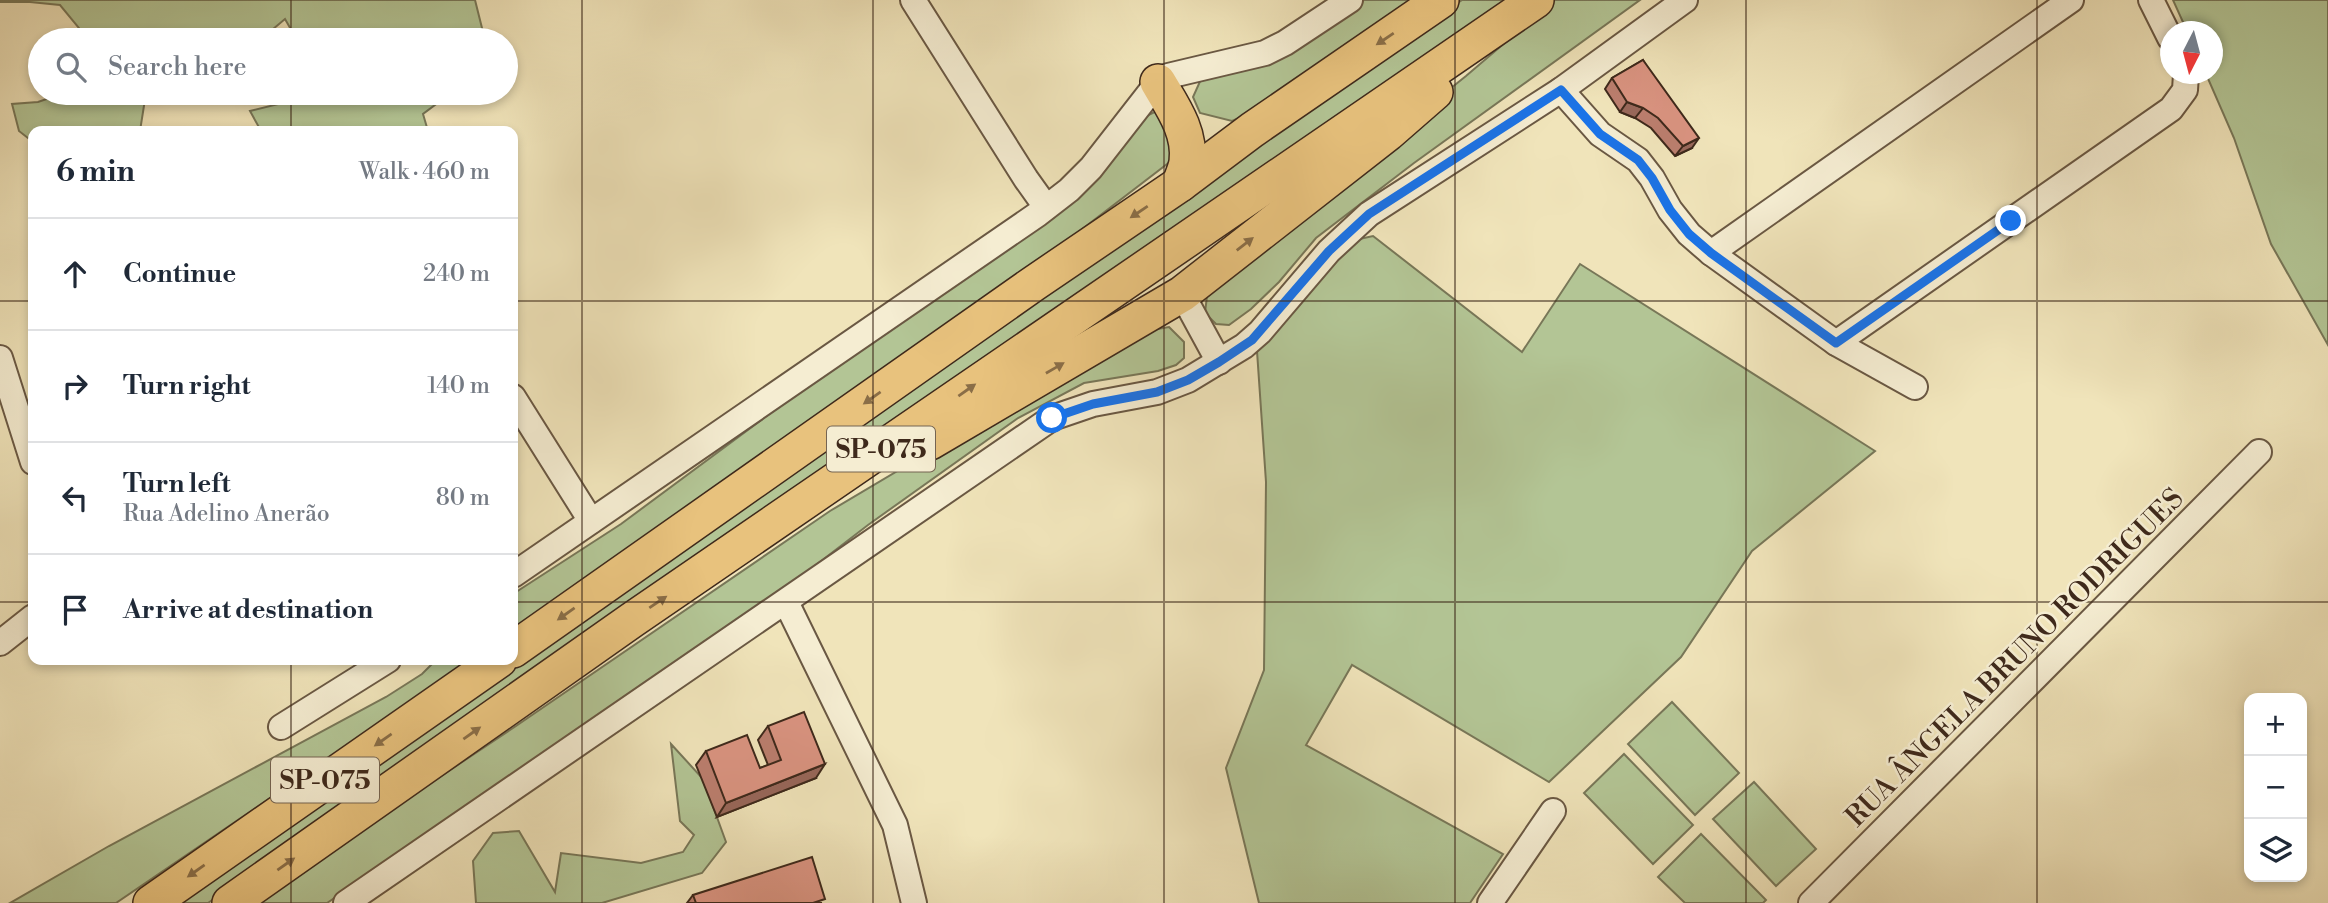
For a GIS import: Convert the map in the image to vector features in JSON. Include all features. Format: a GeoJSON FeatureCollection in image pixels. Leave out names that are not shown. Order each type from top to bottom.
{"type":"FeatureCollection","features":[{"type":"Feature","properties":{"kind":"highway","name":"SP-075"},"geometry":{"type":"LineString","coordinates":[[518,646],[1441,0]]}},
{"type":"Feature","properties":{"kind":"highway","name":"SP-075"},"geometry":{"type":"LineString","coordinates":[[230,903],[632,620],[1536,0]]}},
{"type":"Feature","properties":{"kind":"highway"},"geometry":{"type":"LineString","coordinates":[[780,519],[875,473],[1182,293],[1388,133],[1542,0]]}},
{"type":"Feature","properties":{"kind":"highway"},"geometry":{"type":"LineString","coordinates":[[1163,79],[1200,122],[1222,131],[1252,130]]}},
{"type":"Feature","properties":{"kind":"highway"},"geometry":{"type":"LineString","coordinates":[[1163,79],[1185,138],[1187,160],[1180,184]]}},
{"type":"Feature","properties":{"kind":"highway","name":"SP-075"},"geometry":{"type":"LineString","coordinates":[[151,903],[492,665]]}},
{"type":"Feature","properties":{"kind":"street"},"geometry":{"type":"LineString","coordinates":[[913,0],[1046,207]]}},
{"type":"Feature","properties":{"kind":"street"},"geometry":{"type":"LineString","coordinates":[[518,572],[1069,190],[1091,168],[1163,79],[1265,53],[1350,0]]}},
{"type":"Feature","properties":{"kind":"street"},"geometry":{"type":"LineString","coordinates":[[346,903],[1052,418],[1093,404],[1157,392],[1188,380],[1252,340],[1329,251],[1369,214],[1561,90],[1685,0]]}},
{"type":"Feature","properties":{"kind":"street"},"geometry":{"type":"LineString","coordinates":[[1711,253],[2071,0]]}},
{"type":"Feature","properties":{"kind":"street"},"geometry":{"type":"LineString","coordinates":[[2151,0],[2162,21]]}},
{"type":"Feature","properties":{"kind":"street"},"geometry":{"type":"LineString","coordinates":[[1836,343],[2171,109],[2185,84]]}},
{"type":"Feature","properties":{"kind":"street"},"geometry":{"type":"LineString","coordinates":[[1561,90],[1600,134],[1638,160],[1676,218],[1689,234],[1711,253],[1836,343],[1915,387]]}},
{"type":"Feature","properties":{"kind":"street"},"geometry":{"type":"LineString","coordinates":[[1182,293],[1219,362]]}},
{"type":"Feature","properties":{"kind":"street"},"geometry":{"type":"LineString","coordinates":[[0,358],[28,447]]}},
{"type":"Feature","properties":{"kind":"street"},"geometry":{"type":"LineString","coordinates":[[518,405],[591,521]]}},
{"type":"Feature","properties":{"kind":"street","name":"RUA ÂNGELA BRUNO RODRIGUES"},"geometry":{"type":"LineString","coordinates":[[1811,903],[2259,452]]}},
{"type":"Feature","properties":{"kind":"street"},"geometry":{"type":"LineString","coordinates":[[786,602],[895,825],[914,903]]}},
{"type":"Feature","properties":{"kind":"street"},"geometry":{"type":"LineString","coordinates":[[0,643],[28,621]]}},
{"type":"Feature","properties":{"kind":"street"},"geometry":{"type":"LineString","coordinates":[[281,727],[380,665]]}},
{"type":"Feature","properties":{"kind":"street"},"geometry":{"type":"LineString","coordinates":[[1490,903],[1553,811]]}},
{"type":"Feature","properties":{"kind":"green space"},"geometry":{"type":"Polygon","coordinates":[[[475,0],[482,28],[290,28],[285,19],[274,28],[79,28],[60,5],[0,2],[475,0]]]}},
{"type":"Feature","properties":{"kind":"green space"},"geometry":{"type":"Polygon","coordinates":[[[1363,0],[1417,0],[1260,109],[1232,121],[1200,113],[1193,97],[1202,77],[1294,45],[1363,0]]]}},
{"type":"Feature","properties":{"kind":"green space"},"geometry":{"type":"Polygon","coordinates":[[[1462,0],[1516,0],[511,691],[208,903],[174,903],[511,665],[518,665],[518,660],[989,328],[1462,0]]]}},
{"type":"Feature","properties":{"kind":"green space"},"geometry":{"type":"Polygon","coordinates":[[[1555,0],[1640,0],[1414,163],[1316,238],[1279,282],[1251,309],[1229,325],[1216,324],[1205,313],[1207,296],[1237,260],[1466,76],[1555,0]]]}},
{"type":"Feature","properties":{"kind":"green space"},"geometry":{"type":"Polygon","coordinates":[[[2173,0],[2328,0],[2328,345],[2271,244],[2234,138],[2210,84],[2223,84],[2223,21],[2182,21],[2173,0]]]}},
{"type":"Feature","properties":{"kind":"green space"},"geometry":{"type":"Polygon","coordinates":[[[12,104],[144,105],[141,126],[28,126],[28,138],[19,131],[12,104]]]}},
{"type":"Feature","properties":{"kind":"green space"},"geometry":{"type":"Polygon","coordinates":[[[274,105],[435,105],[423,114],[427,126],[258,126],[250,111],[274,105]]]}},
{"type":"Feature","properties":{"kind":"green space"},"geometry":{"type":"Polygon","coordinates":[[[1159,110],[1169,119],[1171,161],[914,358],[518,630],[518,591],[621,524],[873,337],[1142,118],[1159,110]]]}},
{"type":"Feature","properties":{"kind":"green space"},"geometry":{"type":"Polygon","coordinates":[[[1373,236],[1522,352],[1580,264],[1875,451],[1752,551],[1681,657],[1549,782],[1352,665],[1306,745],[1503,854],[1470,903],[1259,903],[1226,768],[1264,670],[1266,482],[1257,351],[1355,240],[1373,236]]]}},
{"type":"Feature","properties":{"kind":"green space"},"geometry":{"type":"Polygon","coordinates":[[[1169,327],[1184,342],[1184,358],[1176,365],[1158,371],[1084,383],[1018,418],[868,525],[734,628],[327,903],[251,903],[830,511],[1128,334],[1169,327]]]}},
{"type":"Feature","properties":{"kind":"green space"},"geometry":{"type":"Polygon","coordinates":[[[431,665],[466,665],[116,903],[10,903],[109,846],[386,697],[422,674],[431,665]]]}},
{"type":"Feature","properties":{"kind":"green space"},"geometry":{"type":"Polygon","coordinates":[[[1672,702],[1739,773],[1695,815],[1628,744],[1672,702]]]}},
{"type":"Feature","properties":{"kind":"green space"},"geometry":{"type":"Polygon","coordinates":[[[671,744],[703,779],[726,842],[702,873],[602,903],[476,903],[473,861],[493,833],[519,831],[555,892],[561,853],[641,863],[683,852],[694,835],[680,821],[671,744]]]}},
{"type":"Feature","properties":{"kind":"green space"},"geometry":{"type":"Polygon","coordinates":[[[1624,754],[1693,825],[1653,864],[1584,793],[1624,754]]]}},
{"type":"Feature","properties":{"kind":"green space"},"geometry":{"type":"Polygon","coordinates":[[[1754,782],[1816,849],[1776,886],[1713,819],[1754,782]]]}},
{"type":"Feature","properties":{"kind":"green space"},"geometry":{"type":"Polygon","coordinates":[[[1701,834],[1766,900],[1763,903],[1685,903],[1658,877],[1701,834]]]}},
{"type":"Feature","properties":{"kind":"building"},"geometry":{"type":"Polygon","coordinates":[[[1643,60],[1699,138],[1683,146],[1658,118],[1627,102],[1612,78],[1643,60]]]}},
{"type":"Feature","properties":{"kind":"building"},"geometry":{"type":"Polygon","coordinates":[[[804,712],[825,764],[726,803],[706,751],[747,735],[760,768],[781,760],[768,726],[804,712]]]}},
{"type":"Feature","properties":{"kind":"building"},"geometry":{"type":"Polygon","coordinates":[[[812,857],[825,899],[813,903],[696,903],[693,895],[812,857]]]}},
{"type":"Feature","properties":{"kind":"route"},"geometry":{"type":"LineString","coordinates":[[1052,418],[1093,404],[1157,392],[1188,380],[1219,362],[1252,340],[1329,251],[1369,214],[1561,90],[1600,134],[1638,160],[1689,234],[1711,253],[1836,343],[2011,221]]}}]}
